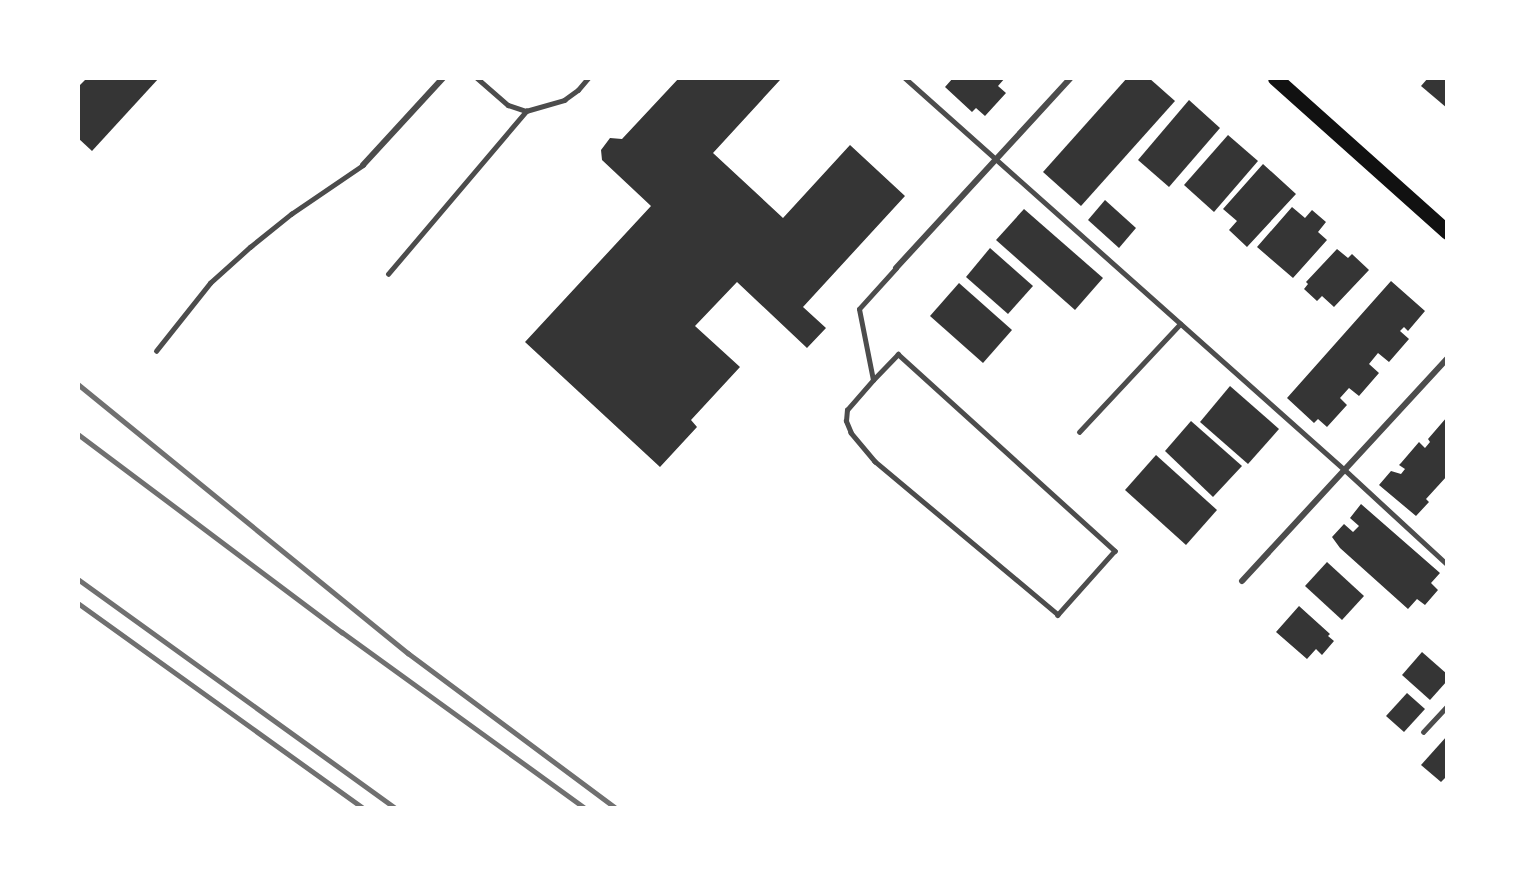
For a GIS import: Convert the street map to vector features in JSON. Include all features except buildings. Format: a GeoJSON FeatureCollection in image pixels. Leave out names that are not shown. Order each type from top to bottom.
{"type":"FeatureCollection","features":[{"type":"Feature","properties":{"kind":"main road"},"geometry":{"type":"LineString","coordinates":[[1275,78],[1447,232]]}},
{"type":"Feature","properties":{"kind":"street"},"geometry":{"type":"LineString","coordinates":[[363,165],[442,78]]}},
{"type":"Feature","properties":{"kind":"street"},"geometry":{"type":"LineString","coordinates":[[896,268],[1071,78]]}},
{"type":"Feature","properties":{"kind":"street"},"geometry":{"type":"LineString","coordinates":[[1242,581],[1447,359]]}},
{"type":"Feature","properties":{"kind":"lane"},"geometry":{"type":"LineString","coordinates":[[477,78],[508,105],[526,111]]}},
{"type":"Feature","properties":{"kind":"lane"},"geometry":{"type":"LineString","coordinates":[[388,274],[526,111],[564,100],[578,90],[588,78]]}},
{"type":"Feature","properties":{"kind":"lane"},"geometry":{"type":"LineString","coordinates":[[904,78],[1345,470],[1447,564]]}},
{"type":"Feature","properties":{"kind":"lane"},"geometry":{"type":"LineString","coordinates":[[156,351],[210,283],[249,247],[291,214],[363,165]]}},
{"type":"Feature","properties":{"kind":"lane"},"geometry":{"type":"LineString","coordinates":[[873,380],[859,309],[896,268]]}},
{"type":"Feature","properties":{"kind":"lane"},"geometry":{"type":"LineString","coordinates":[[1079,432],[1180,324]]}},
{"type":"Feature","properties":{"kind":"lane"},"geometry":{"type":"LineString","coordinates":[[898,354],[1115,551],[1058,615],[875,462],[851,433],[846,421],[847,410],[873,380],[898,354]]}},
{"type":"Feature","properties":{"kind":"lane"},"geometry":{"type":"LineString","coordinates":[[1423,732],[1447,706]]}},
{"type":"Feature","properties":{"kind":"railway"},"geometry":{"type":"LineString","coordinates":[[78,384],[408,653],[616,808]]}},
{"type":"Feature","properties":{"kind":"railway"},"geometry":{"type":"LineString","coordinates":[[78,434],[342,632],[585,808]]}},
{"type":"Feature","properties":{"kind":"railway"},"geometry":{"type":"LineString","coordinates":[[78,579],[395,808]]}},
{"type":"Feature","properties":{"kind":"railway"},"geometry":{"type":"LineString","coordinates":[[78,603],[363,808]]}}]}
